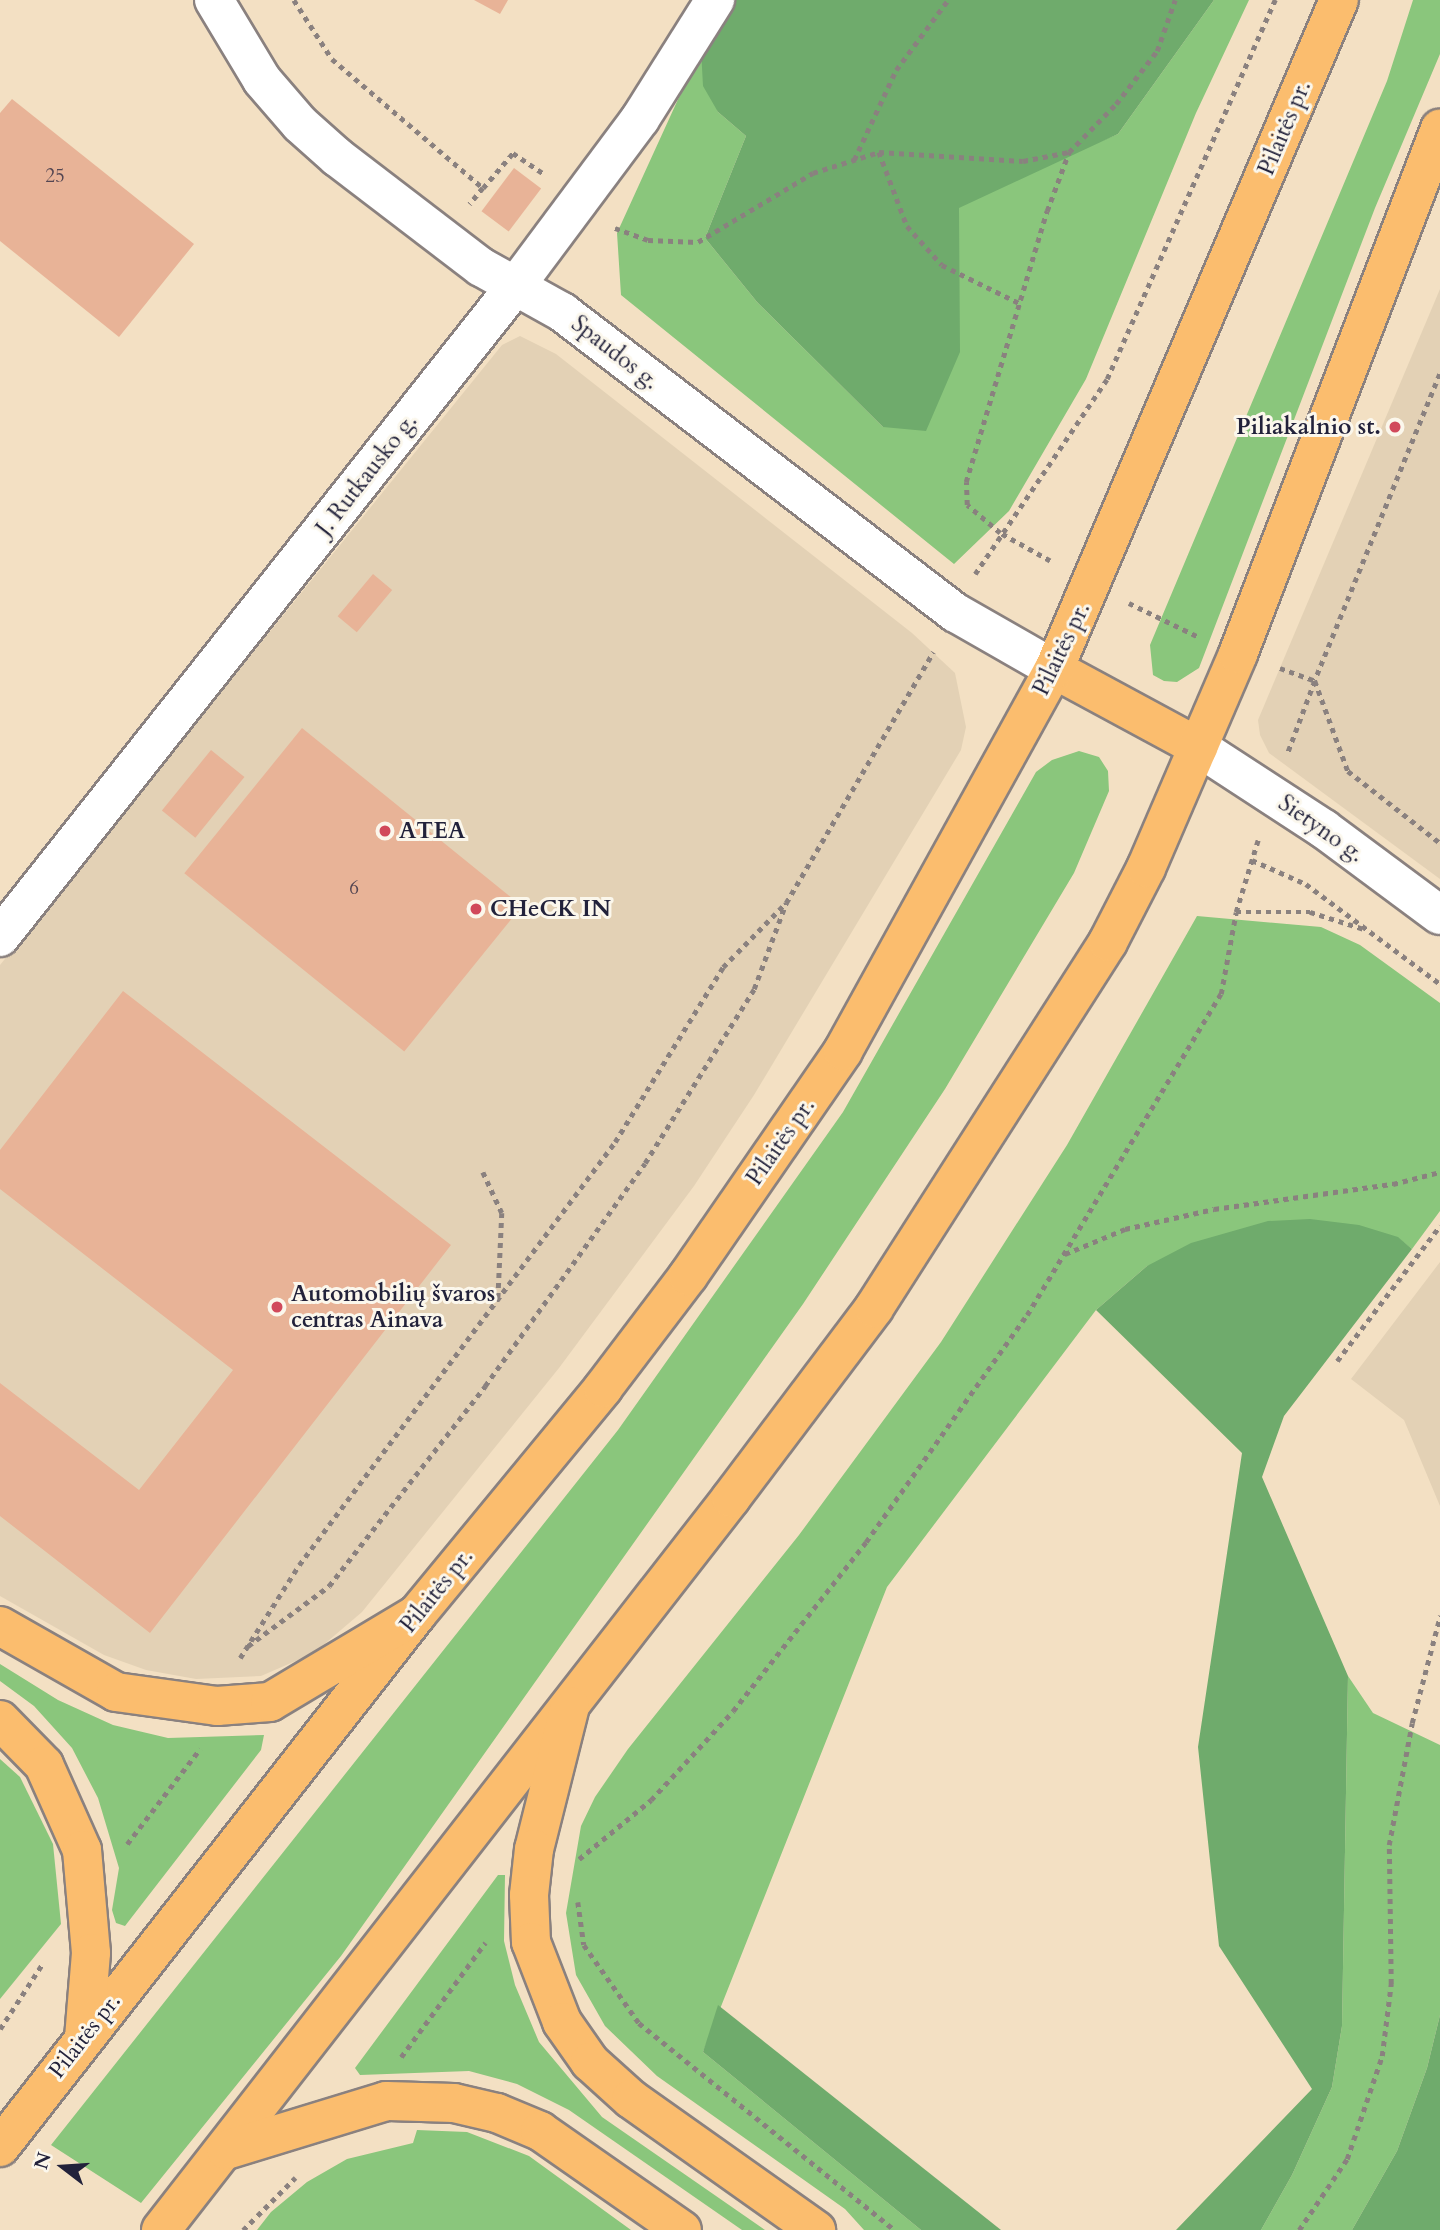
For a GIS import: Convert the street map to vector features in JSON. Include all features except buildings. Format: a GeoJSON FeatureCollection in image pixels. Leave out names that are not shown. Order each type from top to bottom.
{"type":"FeatureCollection","features":[{"type":"Feature","properties":{"kind":"main road","name":"Pilaitės pr."},"geometry":{"type":"LineString","coordinates":[[0,2147],[417,1614],[688,1276],[843,1051],[1054,669],[1094,584],[1339,0]]}},
{"type":"Feature","properties":{"kind":"main road"},"geometry":{"type":"LineString","coordinates":[[161,2230],[217,2162],[570,1706],[874,1308],[1108,942],[1238,654],[1440,129]]}},
{"type":"Feature","properties":{"kind":"main road"},"geometry":{"type":"LineString","coordinates":[[1054,669],[1198,747]]}},
{"type":"Feature","properties":{"kind":"main road"},"geometry":{"type":"LineString","coordinates":[[0,1626],[116,1692],[218,1706],[270,1702],[417,1614]]}},
{"type":"Feature","properties":{"kind":"main road"},"geometry":{"type":"LineString","coordinates":[[570,1706],[534,1849],[529,1895],[531,1941],[562,2022],[590,2062],[631,2099],[816,2230]]}},
{"type":"Feature","properties":{"kind":"main road"},"geometry":{"type":"LineString","coordinates":[[0,1720],[44,1765],[64,1802],[82,1850],[91,1953],[83,2038]]}},
{"type":"Feature","properties":{"kind":"main road"},"geometry":{"type":"LineString","coordinates":[[217,2162],[386,2101],[454,2103],[497,2113],[540,2131],[682,2230]]}},
{"type":"Feature","properties":{"kind":"street","name":"Spaudos g."},"geometry":{"type":"LineString","coordinates":[[214,0],[262,80],[300,124],[443,238],[481,267],[517,284],[562,312],[956,613],[1054,669]]}},
{"type":"Feature","properties":{"kind":"street","name":"J. Rutkausko g."},"geometry":{"type":"LineString","coordinates":[[0,937],[517,284],[640,119],[715,0]]}},
{"type":"Feature","properties":{"kind":"street","name":"Sietyno g."},"geometry":{"type":"LineString","coordinates":[[1198,747],[1272,795],[1440,915]]}},
{"type":"Feature","properties":{"kind":"path"},"geometry":{"type":"LineString","coordinates":[[294,0],[332,59],[483,188],[443,238]]}},
{"type":"Feature","properties":{"kind":"path"},"geometry":{"type":"LineString","coordinates":[[853,161],[896,70],[948,0]]}},
{"type":"Feature","properties":{"kind":"path"},"geometry":{"type":"LineString","coordinates":[[1175,0],[1157,51],[1116,104],[1069,152],[1019,303],[966,482],[967,505],[1000,533],[1159,620],[1238,654]]}},
{"type":"Feature","properties":{"kind":"path"},"geometry":{"type":"LineString","coordinates":[[1000,533],[1036,489],[1107,379],[1275,0]]}},
{"type":"Feature","properties":{"kind":"path"},"geometry":{"type":"LineString","coordinates":[[879,152],[907,226],[942,265],[1019,303]]}},
{"type":"Feature","properties":{"kind":"path"},"geometry":{"type":"LineString","coordinates":[[607,226],[648,240],[698,242],[813,173],[879,152],[1023,161],[1069,152]]}},
{"type":"Feature","properties":{"kind":"path"},"geometry":{"type":"LineString","coordinates":[[572,1864],[651,1800],[733,1711],[866,1542],[1027,1315],[1221,994],[1236,912],[1272,795],[1315,681],[1440,374]]}},
{"type":"Feature","properties":{"kind":"path"},"geometry":{"type":"LineString","coordinates":[[248,1646],[329,1586],[567,1273],[694,1088],[754,989],[786,903],[956,613]]}},
{"type":"Feature","properties":{"kind":"path"},"geometry":{"type":"LineString","coordinates":[[1315,681],[1348,771],[1440,843]]}},
{"type":"Feature","properties":{"kind":"path"},"geometry":{"type":"LineString","coordinates":[[1252,860],[1306,884],[1440,984]]}},
{"type":"Feature","properties":{"kind":"path"},"geometry":{"type":"LineString","coordinates":[[87,1895],[199,1752],[218,1706],[225,1680],[299,1565],[615,1142],[723,967],[786,903]]}},
{"type":"Feature","properties":{"kind":"path"},"geometry":{"type":"LineString","coordinates":[[1236,912],[1310,912],[1368,930]]}},
{"type":"Feature","properties":{"kind":"path"},"geometry":{"type":"LineString","coordinates":[[483,1172],[502,1213],[498,1300]]}},
{"type":"Feature","properties":{"kind":"path"},"geometry":{"type":"LineString","coordinates":[[1064,1254],[1125,1229],[1214,1209],[1393,1184],[1440,1172]]}},
{"type":"Feature","properties":{"kind":"path"},"geometry":{"type":"LineString","coordinates":[[1337,1361],[1440,1226]]}},
{"type":"Feature","properties":{"kind":"path"},"geometry":{"type":"LineString","coordinates":[[1299,2230],[1347,2159],[1382,2056],[1391,1984],[1389,1845],[1412,1723],[1440,1616]]}},
{"type":"Feature","properties":{"kind":"path"},"geometry":{"type":"LineString","coordinates":[[576,1891],[584,1945],[639,2023],[895,2230]]}},
{"type":"Feature","properties":{"kind":"path"},"geometry":{"type":"LineString","coordinates":[[399,2059],[492,1934]]}},
{"type":"Feature","properties":{"kind":"path"},"geometry":{"type":"LineString","coordinates":[[243,2230],[257,2213]]}},
{"type":"Feature","properties":{"kind":"shaded area"},"geometry":{"type":"Polygon","coordinates":[[[1440,289],[1440,879],[1269,753],[1260,735],[1258,720],[1440,289]]]}},
{"type":"Feature","properties":{"kind":"shaded area"},"geometry":{"type":"Polygon","coordinates":[[[520,336],[556,354],[912,633],[955,673],[966,727],[961,750],[754,1095],[694,1186],[559,1368],[362,1612],[314,1653],[261,1676],[196,1679],[146,1670],[104,1655],[0,1596],[0,965],[502,345],[520,336]]]}},
{"type":"Feature","properties":{"kind":"shaded area"},"geometry":{"type":"Polygon","coordinates":[[[1440,1262],[1440,1506],[1404,1420],[1351,1379],[1440,1262]]]}},
{"type":"Feature","properties":{"kind":"green space"},"geometry":{"type":"Polygon","coordinates":[[[731,0],[1214,0],[1118,134],[959,208],[960,352],[926,431],[883,427],[757,302],[705,238],[746,136],[718,112],[703,86],[701,49],[731,0]]]}},
{"type":"Feature","properties":{"kind":"green space"},"geometry":{"type":"Polygon","coordinates":[[[1214,0],[1249,0],[1196,113],[1086,379],[1009,511],[954,564],[621,295],[617,233],[701,49],[718,112],[746,136],[705,238],[757,302],[883,427],[915,220],[1118,134],[1214,0]]]}},
{"type":"Feature","properties":{"kind":"green space"},"geometry":{"type":"Polygon","coordinates":[[[1413,0],[1440,0],[1440,54],[1375,208],[1199,668],[1177,682],[1164,681],[1153,675],[1150,645],[1387,81],[1413,0]]]}},
{"type":"Feature","properties":{"kind":"green space"},"geometry":{"type":"Polygon","coordinates":[[[1079,751],[1099,757],[1108,771],[1109,791],[1074,873],[945,1089],[803,1304],[341,1956],[141,2203],[51,2145],[618,1430],[843,1112],[1036,772],[1052,760],[1079,751]]]}},
{"type":"Feature","properties":{"kind":"green space"},"geometry":{"type":"Polygon","coordinates":[[[1197,916],[1321,927],[1360,945],[1440,1003],[1440,1211],[1412,1249],[1397,1237],[1147,1266],[1096,1310],[887,1587],[703,2052],[921,2230],[864,2230],[845,2209],[657,2076],[605,2026],[576,1975],[566,1913],[581,1826],[595,1797],[628,1749],[799,1535],[941,1342],[1067,1145],[1197,916]]]}},
{"type":"Feature","properties":{"kind":"green space"},"geometry":{"type":"Polygon","coordinates":[[[1310,1219],[1359,1225],[1398,1237],[1412,1249],[1284,1416],[1262,1477],[1348,1676],[1342,2026],[1332,2087],[1292,2175],[1261,2230],[1176,2230],[1312,2089],[1219,1946],[1198,1747],[1242,1453],[1096,1310],[1147,1266],[1191,1243],[1268,1221],[1310,1219]]]}},
{"type":"Feature","properties":{"kind":"green space"},"geometry":{"type":"Polygon","coordinates":[[[0,1664],[58,1700],[113,1725],[168,1738],[264,1735],[261,1750],[125,1926],[116,1923],[112,1910],[119,1868],[98,1798],[72,1748],[34,1706],[0,1681],[0,1664]]]}},
{"type":"Feature","properties":{"kind":"green space"},"geometry":{"type":"Polygon","coordinates":[[[1348,1676],[1373,1713],[1440,1745],[1440,2015],[1427,2068],[1397,2151],[1352,2230],[1261,2230],[1292,2175],[1332,2087],[1342,2026],[1348,1676]]]}},
{"type":"Feature","properties":{"kind":"green space"},"geometry":{"type":"Polygon","coordinates":[[[0,1759],[20,1777],[53,1844],[61,1924],[0,1999],[0,1759]]]}},
{"type":"Feature","properties":{"kind":"green space"},"geometry":{"type":"Polygon","coordinates":[[[498,1875],[505,1875],[504,1941],[515,1985],[539,2042],[602,2117],[765,2230],[742,2230],[569,2110],[517,2084],[469,2071],[360,2075],[355,2068],[498,1875]]]}},
{"type":"Feature","properties":{"kind":"green space"},"geometry":{"type":"Polygon","coordinates":[[[718,2005],[1001,2230],[921,2230],[703,2052],[718,2005]]]}},
{"type":"Feature","properties":{"kind":"green space"},"geometry":{"type":"Polygon","coordinates":[[[1440,2015],[1440,2230],[1352,2230],[1397,2151],[1427,2068],[1440,2015]]]}},
{"type":"Feature","properties":{"kind":"green space"},"geometry":{"type":"Polygon","coordinates":[[[417,2130],[467,2132],[529,2156],[631,2230],[257,2230],[271,2212],[307,2182],[347,2159],[413,2143],[417,2130]]]}},
{"type":"Feature","properties":{"kind":"place","name":"Piliakalnio st."},"geometry":{"type":"Point","coordinates":[1395,427]}},
{"type":"Feature","properties":{"kind":"place","name":"ATEA"},"geometry":{"type":"Point","coordinates":[385,831]}},
{"type":"Feature","properties":{"kind":"place","name":"CHeCK IN"},"geometry":{"type":"Point","coordinates":[476,909]}},
{"type":"Feature","properties":{"kind":"place","name":"Automobilių švaros centras Ainava"},"geometry":{"type":"Point","coordinates":[277,1307]}}]}
